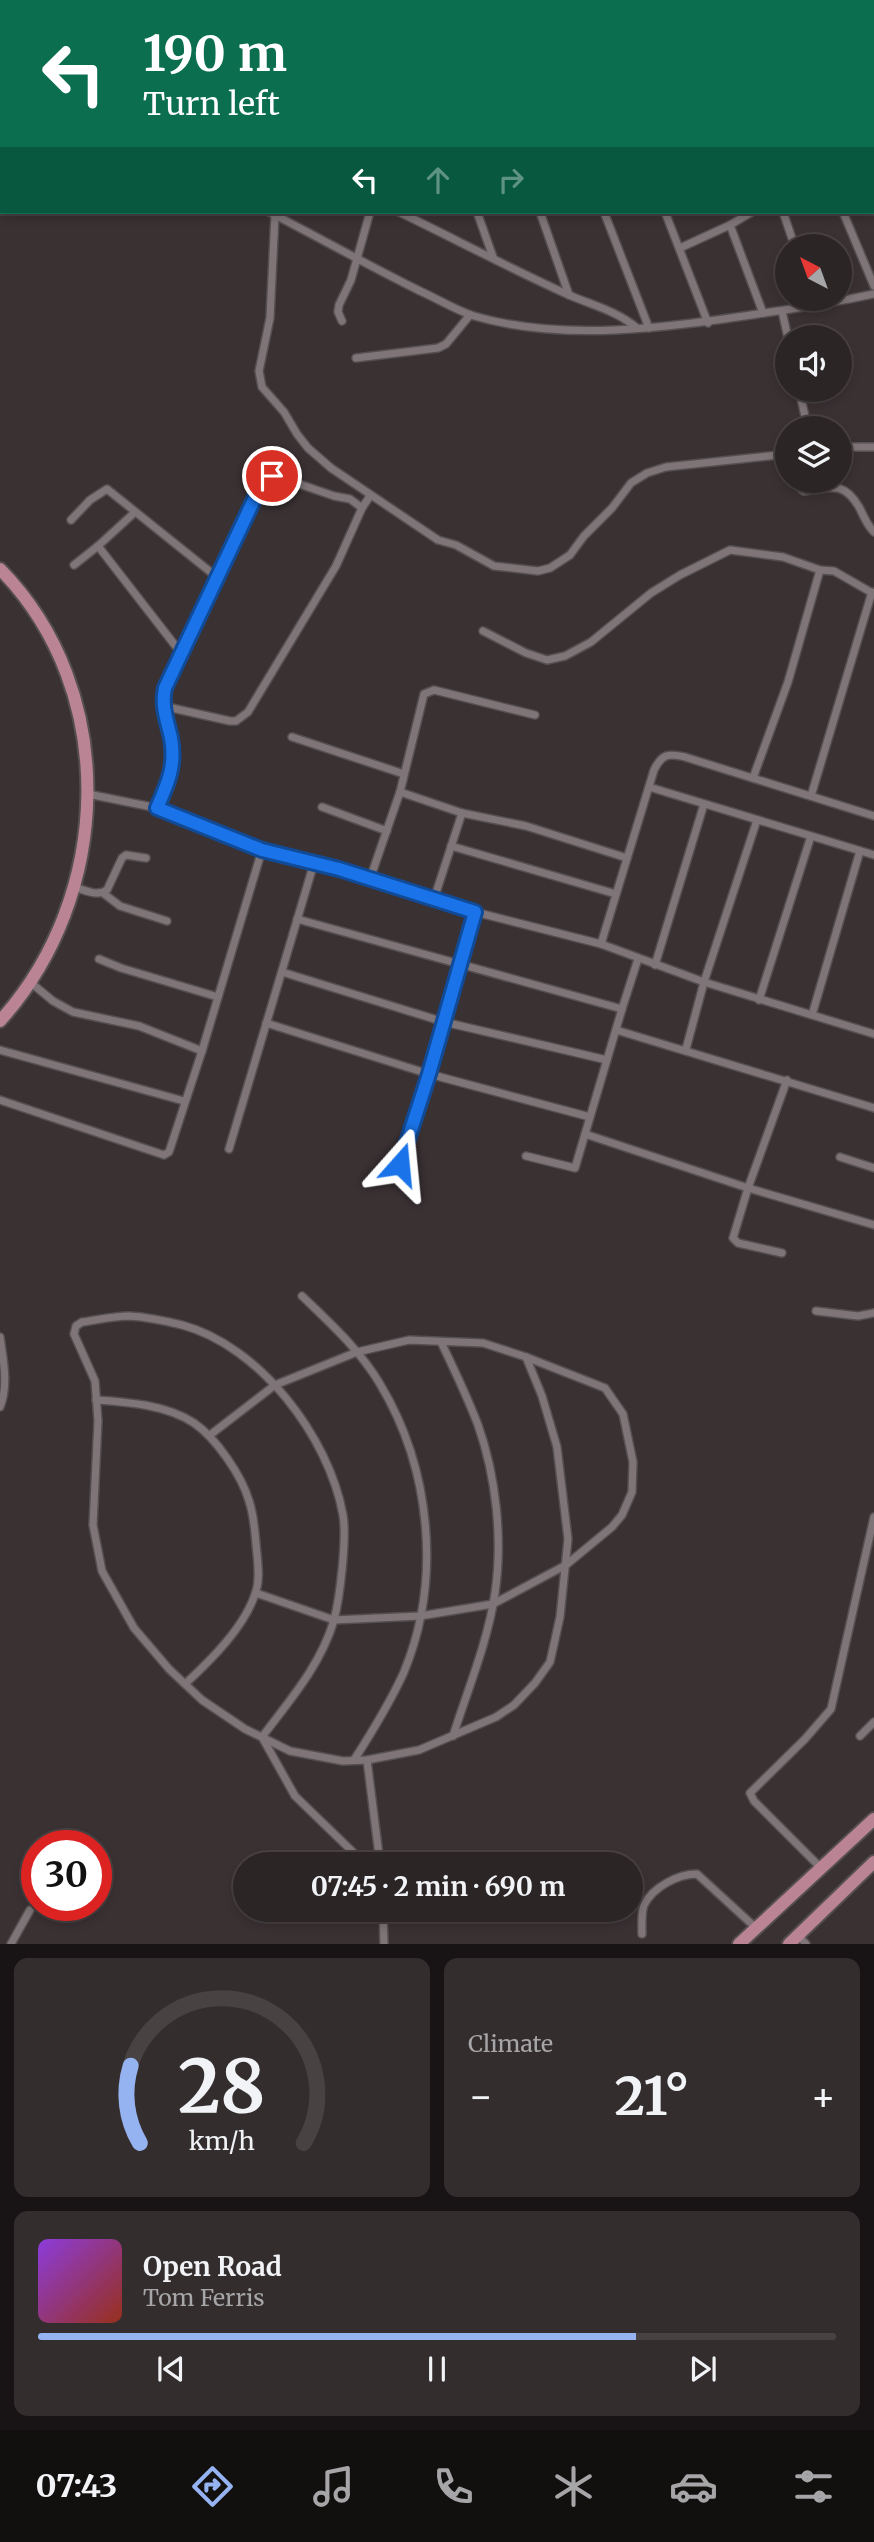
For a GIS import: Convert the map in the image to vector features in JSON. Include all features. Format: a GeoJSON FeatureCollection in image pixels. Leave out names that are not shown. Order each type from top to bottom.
{"type":"FeatureCollection","features":[{"type":"Feature","properties":{"kind":"main road"},"geometry":{"type":"LineString","coordinates":[[0,569],[36,612],[60,657],[79,713],[88,760],[88,794],[79,872],[74,887],[62,922],[41,967],[0,1021]]}},
{"type":"Feature","properties":{"kind":"main road"},"geometry":{"type":"LineString","coordinates":[[739,1944],[874,1819]]}},
{"type":"Feature","properties":{"kind":"main road"},"geometry":{"type":"LineString","coordinates":[[798,1941],[874,1862]]}},
{"type":"Feature","properties":{"kind":"street"},"geometry":{"type":"LineString","coordinates":[[272,214],[270,318],[259,371],[262,387],[284,412],[308,448],[331,468],[438,540],[456,545],[494,566],[538,571],[564,561],[624,491],[647,473],[666,467],[775,455]]}},
{"type":"Feature","properties":{"kind":"street"},"geometry":{"type":"LineString","coordinates":[[274,214],[470,315],[506,325],[538,330],[649,328],[708,323],[775,312]]}},
{"type":"Feature","properties":{"kind":"street"},"geometry":{"type":"LineString","coordinates":[[342,321],[338,312],[339,305],[351,280],[369,214]]}},
{"type":"Feature","properties":{"kind":"street"},"geometry":{"type":"LineString","coordinates":[[402,214],[569,295],[620,315],[637,328]]}},
{"type":"Feature","properties":{"kind":"street"},"geometry":{"type":"LineString","coordinates":[[478,214],[493,257]]}},
{"type":"Feature","properties":{"kind":"street"},"geometry":{"type":"LineString","coordinates":[[541,214],[569,295]]}},
{"type":"Feature","properties":{"kind":"street"},"geometry":{"type":"LineString","coordinates":[[605,214],[649,328]]}},
{"type":"Feature","properties":{"kind":"street"},"geometry":{"type":"LineString","coordinates":[[666,214],[708,323]]}},
{"type":"Feature","properties":{"kind":"street"},"geometry":{"type":"LineString","coordinates":[[680,248],[749,214]]}},
{"type":"Feature","properties":{"kind":"street"},"geometry":{"type":"LineString","coordinates":[[784,214],[791,234]]}},
{"type":"Feature","properties":{"kind":"street"},"geometry":{"type":"LineString","coordinates":[[844,214],[874,286]]}},
{"type":"Feature","properties":{"kind":"street"},"geometry":{"type":"LineString","coordinates":[[730,225],[764,313]]}},
{"type":"Feature","properties":{"kind":"street"},"geometry":{"type":"LineString","coordinates":[[852,297],[874,294]]}},
{"type":"Feature","properties":{"kind":"street"},"geometry":{"type":"LineString","coordinates":[[356,358],[438,348],[446,344],[470,315]]}},
{"type":"Feature","properties":{"kind":"street"},"geometry":{"type":"LineString","coordinates":[[852,447],[874,447]]}},
{"type":"Feature","properties":{"kind":"street"},"geometry":{"type":"LineString","coordinates":[[157,808],[171,777],[172,768],[171,739],[163,706],[165,688],[260,487],[269,477],[276,477],[350,499],[362,508]]}},
{"type":"Feature","properties":{"kind":"street"},"geometry":{"type":"LineString","coordinates":[[71,520],[105,489],[111,491],[134,513],[218,578]]}},
{"type":"Feature","properties":{"kind":"street"},"geometry":{"type":"LineString","coordinates":[[849,493],[865,522],[874,532]]}},
{"type":"Feature","properties":{"kind":"street"},"geometry":{"type":"LineString","coordinates":[[163,706],[230,721],[236,721],[248,712],[336,566],[370,496]]}},
{"type":"Feature","properties":{"kind":"street"},"geometry":{"type":"LineString","coordinates":[[75,565],[134,513]]}},
{"type":"Feature","properties":{"kind":"street"},"geometry":{"type":"LineString","coordinates":[[98,546],[181,653]]}},
{"type":"Feature","properties":{"kind":"street"},"geometry":{"type":"LineString","coordinates":[[483,631],[526,653],[547,660],[565,656],[591,642],[651,593],[730,550],[783,557],[820,570],[834,571],[873,593],[811,796]]}},
{"type":"Feature","properties":{"kind":"street"},"geometry":{"type":"LineString","coordinates":[[753,778],[788,682],[820,570]]}},
{"type":"Feature","properties":{"kind":"street"},"geometry":{"type":"LineString","coordinates":[[370,879],[400,792],[425,694],[435,690],[535,715]]}},
{"type":"Feature","properties":{"kind":"street"},"geometry":{"type":"LineString","coordinates":[[292,737],[404,774]]}},
{"type":"Feature","properties":{"kind":"street"},"geometry":{"type":"LineString","coordinates":[[601,944],[649,787],[659,760],[670,753],[874,816]]}},
{"type":"Feature","properties":{"kind":"street"},"geometry":{"type":"LineString","coordinates":[[649,787],[874,855]]}},
{"type":"Feature","properties":{"kind":"street"},"geometry":{"type":"LineString","coordinates":[[400,792],[462,813],[526,826],[627,858]]}},
{"type":"Feature","properties":{"kind":"street"},"geometry":{"type":"LineString","coordinates":[[88,794],[157,808],[262,850],[370,879],[475,912],[601,944],[704,982],[874,1034]]}},
{"type":"Feature","properties":{"kind":"street"},"geometry":{"type":"LineString","coordinates":[[655,965],[704,804]]}},
{"type":"Feature","properties":{"kind":"street"},"geometry":{"type":"LineString","coordinates":[[322,807],[387,831]]}},
{"type":"Feature","properties":{"kind":"street"},"geometry":{"type":"LineString","coordinates":[[434,899],[462,813]]}},
{"type":"Feature","properties":{"kind":"street"},"geometry":{"type":"LineString","coordinates":[[686,1049],[704,982],[757,820]]}},
{"type":"Feature","properties":{"kind":"street"},"geometry":{"type":"LineString","coordinates":[[759,1000],[811,836]]}},
{"type":"Feature","properties":{"kind":"street"},"geometry":{"type":"LineString","coordinates":[[451,846],[616,894]]}},
{"type":"Feature","properties":{"kind":"street"},"geometry":{"type":"LineString","coordinates":[[0,1100],[164,1155],[173,1146],[184,1101],[202,1051],[262,850]]}},
{"type":"Feature","properties":{"kind":"street"},"geometry":{"type":"LineString","coordinates":[[813,1015],[860,851]]}},
{"type":"Feature","properties":{"kind":"street"},"geometry":{"type":"LineString","coordinates":[[74,887],[97,894],[103,893],[122,858],[126,855],[146,858]]}},
{"type":"Feature","properties":{"kind":"street"},"geometry":{"type":"LineString","coordinates":[[229,1149],[314,863]]}},
{"type":"Feature","properties":{"kind":"street"},"geometry":{"type":"LineString","coordinates":[[103,893],[120,906],[167,921]]}},
{"type":"Feature","properties":{"kind":"street"},"geometry":{"type":"LineString","coordinates":[[400,1164],[429,1074],[475,912]]}},
{"type":"Feature","properties":{"kind":"street"},"geometry":{"type":"LineString","coordinates":[[297,919],[622,1009]]}},
{"type":"Feature","properties":{"kind":"street"},"geometry":{"type":"LineString","coordinates":[[526,1157],[575,1168],[638,958]]}},
{"type":"Feature","properties":{"kind":"street"},"geometry":{"type":"LineString","coordinates":[[99,959],[218,997]]}},
{"type":"Feature","properties":{"kind":"street"},"geometry":{"type":"LineString","coordinates":[[282,972],[444,1023],[607,1060]]}},
{"type":"Feature","properties":{"kind":"street"},"geometry":{"type":"LineString","coordinates":[[30,982],[53,1001],[73,1012],[139,1026],[202,1051]]}},
{"type":"Feature","properties":{"kind":"street"},"geometry":{"type":"LineString","coordinates":[[266,1023],[429,1074],[590,1117]]}},
{"type":"Feature","properties":{"kind":"street"},"geometry":{"type":"LineString","coordinates":[[616,1030],[874,1108]]}},
{"type":"Feature","properties":{"kind":"street"},"geometry":{"type":"LineString","coordinates":[[0,1050],[184,1101]]}},
{"type":"Feature","properties":{"kind":"street"},"geometry":{"type":"LineString","coordinates":[[782,1253],[738,1243],[733,1238],[787,1080]]}},
{"type":"Feature","properties":{"kind":"street"},"geometry":{"type":"LineString","coordinates":[[585,1134],[748,1188],[874,1225]]}},
{"type":"Feature","properties":{"kind":"street"},"geometry":{"type":"LineString","coordinates":[[840,1157],[874,1168]]}},
{"type":"Feature","properties":{"kind":"street"},"geometry":{"type":"LineString","coordinates":[[302,1296],[341,1334],[379,1382],[410,1448],[422,1497],[427,1556],[420,1616],[404,1671],[379,1720],[354,1760]]}},
{"type":"Feature","properties":{"kind":"street"},"geometry":{"type":"LineString","coordinates":[[816,1311],[858,1316],[874,1312]]}},
{"type":"Feature","properties":{"kind":"street"},"geometry":{"type":"LineString","coordinates":[[262,1737],[321,1656],[334,1620],[341,1580],[344,1517],[333,1478],[313,1436],[275,1385],[218,1340],[183,1325],[130,1316],[82,1321],[76,1326],[74,1334],[95,1381],[97,1469],[93,1525],[102,1570],[134,1628],[169,1669],[202,1700],[245,1729],[290,1751],[343,1761],[368,1760],[419,1750],[496,1717],[514,1705],[535,1683],[550,1661],[556,1639],[568,1539],[557,1447],[542,1396],[526,1357]]}},
{"type":"Feature","properties":{"kind":"street"},"geometry":{"type":"LineString","coordinates":[[0,1337],[5,1374],[0,1407]]}},
{"type":"Feature","properties":{"kind":"street"},"geometry":{"type":"LineString","coordinates":[[210,1435],[275,1385],[357,1352],[409,1340],[483,1343],[526,1357],[606,1388],[623,1414],[633,1462],[632,1492],[622,1515],[612,1527],[566,1565],[493,1604],[420,1616],[334,1620],[256,1592]]}},
{"type":"Feature","properties":{"kind":"street"},"geometry":{"type":"LineString","coordinates":[[441,1342],[479,1427],[489,1466],[497,1539],[493,1604],[453,1735]]}},
{"type":"Feature","properties":{"kind":"street"},"geometry":{"type":"LineString","coordinates":[[96,1400],[157,1408],[192,1422],[210,1435],[222,1451],[250,1502],[258,1574],[256,1592],[239,1624],[219,1652],[185,1684]]}},
{"type":"Feature","properties":{"kind":"street"},"geometry":{"type":"LineString","coordinates":[[821,1868],[754,1801],[750,1793],[805,1739],[831,1709],[874,1517]]}},
{"type":"Feature","properties":{"kind":"street"},"geometry":{"type":"LineString","coordinates":[[860,1736],[874,1722]]}},
{"type":"Feature","properties":{"kind":"street"},"geometry":{"type":"LineString","coordinates":[[262,1737],[295,1796],[353,1852]]}},
{"type":"Feature","properties":{"kind":"street"},"geometry":{"type":"LineString","coordinates":[[368,1760],[379,1852]]}},
{"type":"Feature","properties":{"kind":"street"},"geometry":{"type":"LineString","coordinates":[[642,1934],[643,1907],[651,1896],[673,1879],[688,1874],[697,1874],[756,1928]]}},
{"type":"Feature","properties":{"kind":"street"},"geometry":{"type":"LineString","coordinates":[[11,1944],[24,1921]]}},
{"type":"Feature","properties":{"kind":"street"},"geometry":{"type":"LineString","coordinates":[[383,1922],[384,1944]]}},
{"type":"Feature","properties":{"kind":"route"},"geometry":{"type":"LineString","coordinates":[[272,476],[260,487],[165,688],[162,699],[171,739],[171,777],[157,808],[262,850],[339,869],[475,912],[429,1074],[400,1164]]}}]}
